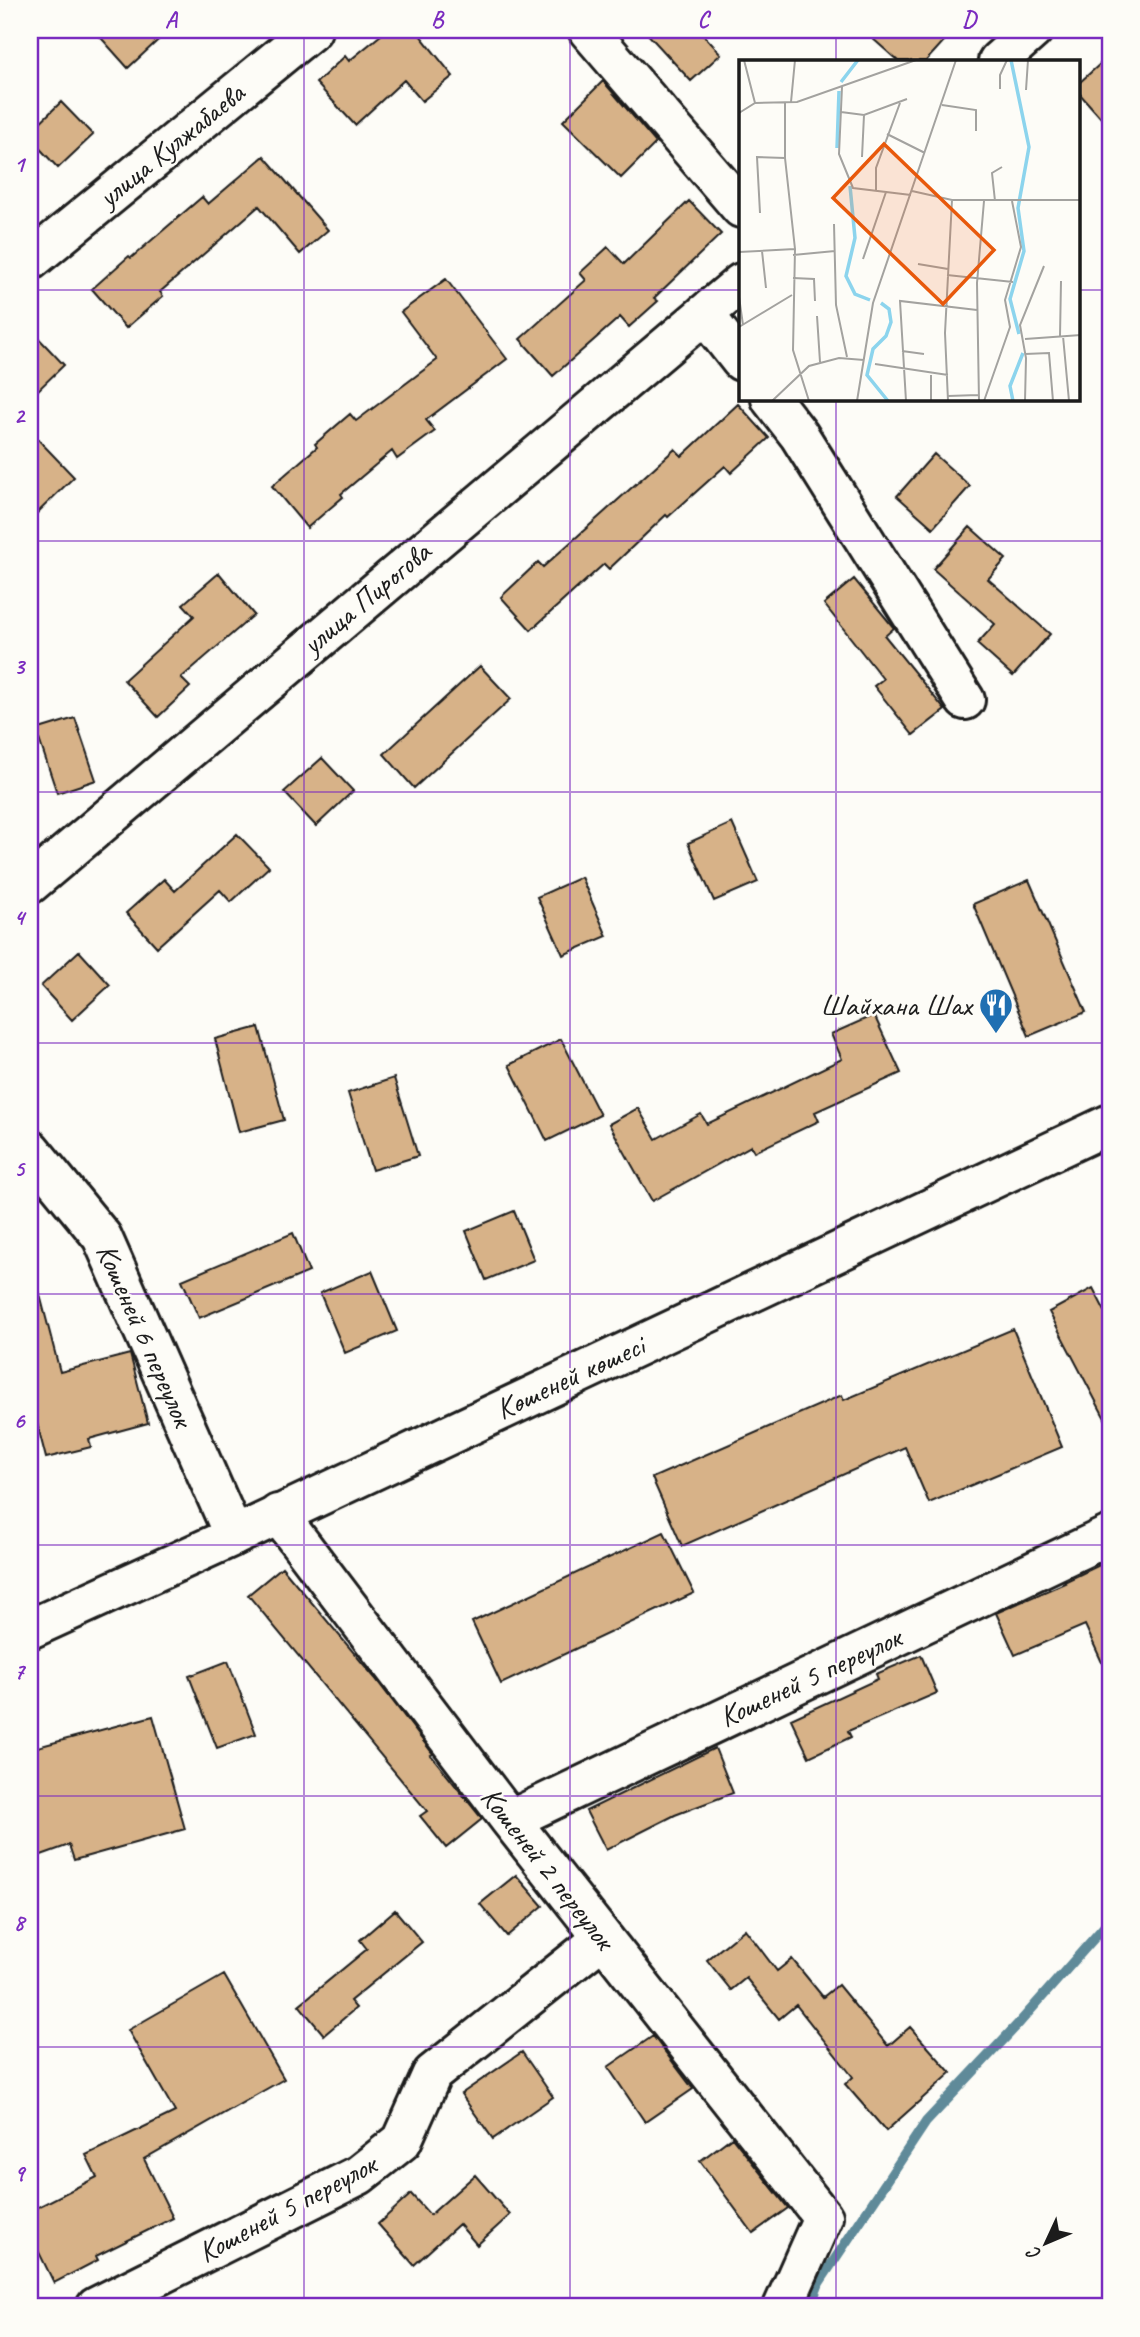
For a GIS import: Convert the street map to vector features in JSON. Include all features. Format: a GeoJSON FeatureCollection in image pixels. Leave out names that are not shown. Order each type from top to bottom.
{"type":"FeatureCollection","features":[{"type":"Feature","properties":{"kind":"street","name":"улица Кулжабаева"},"geometry":{"type":"LineString","coordinates":[[30,261],[313,30]]}},
{"type":"Feature","properties":{"kind":"street"},"geometry":{"type":"LineString","coordinates":[[588,30],[739,206]]}},
{"type":"Feature","properties":{"kind":"street"},"geometry":{"type":"LineString","coordinates":[[1000,60],[1033,30]]}},
{"type":"Feature","properties":{"kind":"street","name":"улица Пирогова"},"geometry":{"type":"LineString","coordinates":[[30,884],[739,285]]}},
{"type":"Feature","properties":{"kind":"street"},"geometry":{"type":"LineString","coordinates":[[704,314],[739,358]]}},
{"type":"Feature","properties":{"kind":"street"},"geometry":{"type":"LineString","coordinates":[[773,401],[799,435],[965,700]]}},
{"type":"Feature","properties":{"kind":"street","name":"Көшеней көшесі"},"geometry":{"type":"LineString","coordinates":[[30,1629],[234,1536],[1110,1124]]}},
{"type":"Feature","properties":{"kind":"street","name":"Кошеней 6 переулок"},"geometry":{"type":"LineString","coordinates":[[30,1149],[102,1237],[234,1536]]}},
{"type":"Feature","properties":{"kind":"street","name":"Кошеней 2 переулок"},"geometry":{"type":"LineString","coordinates":[[278,1514],[510,1820],[823,2217],[783,2307]]}},
{"type":"Feature","properties":{"kind":"street","name":"Кошеней 5 переулок"},"geometry":{"type":"LineString","coordinates":[[510,1820],[1110,1535]]}},
{"type":"Feature","properties":{"kind":"street","name":"Кошеней 5 переулок"},"geometry":{"type":"LineString","coordinates":[[96,2307],[359,2175],[402,2141],[432,2074],[603,1938]]}},
{"type":"Feature","properties":{"kind":"building"},"geometry":{"type":"Polygon","coordinates":[[[94,30],[169,30],[128,68],[94,30]]]}},
{"type":"Feature","properties":{"kind":"building"},"geometry":{"type":"Polygon","coordinates":[[[387,30],[416,30],[453,76],[422,101],[404,80],[355,125],[316,83],[345,56],[349,61],[387,30]]]}},
{"type":"Feature","properties":{"kind":"building"},"geometry":{"type":"Polygon","coordinates":[[[644,30],[699,30],[721,54],[691,81],[644,30]]]}},
{"type":"Feature","properties":{"kind":"building"},"geometry":{"type":"Polygon","coordinates":[[[863,30],[954,30],[927,60],[897,60],[863,30]]]}},
{"type":"Feature","properties":{"kind":"building"},"geometry":{"type":"Polygon","coordinates":[[[1110,55],[1110,128],[1080,94],[1080,82],[1110,55]]]}},
{"type":"Feature","properties":{"kind":"building"},"geometry":{"type":"Polygon","coordinates":[[[603,81],[656,143],[621,178],[563,121],[603,81]]]}},
{"type":"Feature","properties":{"kind":"building"},"geometry":{"type":"Polygon","coordinates":[[[61,102],[93,135],[58,168],[30,138],[30,132],[61,102]]]}},
{"type":"Feature","properties":{"kind":"building"},"geometry":{"type":"Polygon","coordinates":[[[264,156],[328,230],[300,254],[259,206],[160,292],[163,296],[126,328],[92,289],[202,197],[208,204],[264,156]]]}},
{"type":"Feature","properties":{"kind":"building"},"geometry":{"type":"Polygon","coordinates":[[[689,201],[721,234],[654,298],[658,301],[629,327],[620,317],[553,376],[520,339],[586,280],[580,273],[608,247],[624,264],[689,201]]]}},
{"type":"Feature","properties":{"kind":"building"},"geometry":{"type":"Polygon","coordinates":[[[446,279],[507,359],[426,420],[435,431],[397,459],[392,451],[341,494],[343,497],[307,528],[272,486],[350,414],[356,421],[437,360],[401,312],[446,279]]]}},
{"type":"Feature","properties":{"kind":"building"},"geometry":{"type":"Polygon","coordinates":[[[30,329],[64,365],[30,398],[30,329]]]}},
{"type":"Feature","properties":{"kind":"building"},"geometry":{"type":"Polygon","coordinates":[[[738,404],[769,438],[731,473],[725,466],[668,517],[666,515],[609,569],[604,564],[531,630],[501,597],[538,562],[543,567],[675,449],[682,456],[738,404]]]}},
{"type":"Feature","properties":{"kind":"building"},"geometry":{"type":"Polygon","coordinates":[[[30,431],[74,477],[30,520],[30,431]]]}},
{"type":"Feature","properties":{"kind":"building"},"geometry":{"type":"Polygon","coordinates":[[[934,454],[970,486],[933,528],[897,496],[934,454]]]}},
{"type":"Feature","properties":{"kind":"building"},"geometry":{"type":"Polygon","coordinates":[[[970,527],[1006,559],[988,579],[1050,634],[1013,676],[977,644],[995,624],[933,569],[970,527]]]}},
{"type":"Feature","properties":{"kind":"building"},"geometry":{"type":"Polygon","coordinates":[[[219,573],[254,615],[181,678],[190,687],[158,717],[124,680],[194,616],[183,604],[219,573]]]}},
{"type":"Feature","properties":{"kind":"building"},"geometry":{"type":"Polygon","coordinates":[[[854,579],[894,628],[885,636],[945,710],[913,735],[874,686],[883,679],[824,604],[854,579]]]}},
{"type":"Feature","properties":{"kind":"building"},"geometry":{"type":"Polygon","coordinates":[[[480,666],[511,699],[414,788],[384,754],[480,666]]]}},
{"type":"Feature","properties":{"kind":"building"},"geometry":{"type":"Polygon","coordinates":[[[75,718],[96,780],[57,793],[36,730],[75,718]]]}},
{"type":"Feature","properties":{"kind":"building"},"geometry":{"type":"Polygon","coordinates":[[[322,758],[353,791],[316,826],[284,792],[322,758]]]}},
{"type":"Feature","properties":{"kind":"building"},"geometry":{"type":"Polygon","coordinates":[[[732,823],[758,882],[714,901],[688,843],[732,823]]]}},
{"type":"Feature","properties":{"kind":"building"},"geometry":{"type":"Polygon","coordinates":[[[237,834],[269,867],[231,902],[220,890],[157,947],[126,913],[164,879],[175,891],[237,834]]]}},
{"type":"Feature","properties":{"kind":"building"},"geometry":{"type":"Polygon","coordinates":[[[581,877],[607,936],[563,955],[537,897],[581,877]]]}},
{"type":"Feature","properties":{"kind":"building"},"geometry":{"type":"Polygon","coordinates":[[[1029,880],[1086,1012],[1029,1036],[973,904],[1029,880]]]}},
{"type":"Feature","properties":{"kind":"building"},"geometry":{"type":"Polygon","coordinates":[[[79,951],[110,985],[72,1020],[41,986],[79,951]]]}},
{"type":"Feature","properties":{"kind":"building"},"geometry":{"type":"Polygon","coordinates":[[[874,1015],[901,1073],[815,1112],[819,1121],[754,1152],[751,1146],[652,1201],[609,1124],[638,1108],[656,1139],[701,1114],[707,1124],[842,1059],[831,1034],[874,1015]]]}},
{"type":"Feature","properties":{"kind":"building"},"geometry":{"type":"Polygon","coordinates":[[[259,1027],[284,1120],[239,1132],[215,1039],[259,1027]]]}},
{"type":"Feature","properties":{"kind":"building"},"geometry":{"type":"Polygon","coordinates":[[[561,1039],[600,1115],[547,1141],[509,1065],[561,1039]]]}},
{"type":"Feature","properties":{"kind":"building"},"geometry":{"type":"Polygon","coordinates":[[[394,1078],[418,1156],[372,1170],[348,1093],[394,1078]]]}},
{"type":"Feature","properties":{"kind":"building"},"geometry":{"type":"Polygon","coordinates":[[[514,1211],[534,1260],[486,1280],[466,1231],[514,1211]]]}},
{"type":"Feature","properties":{"kind":"building"},"geometry":{"type":"Polygon","coordinates":[[[293,1233],[309,1272],[199,1318],[182,1280],[293,1233]]]}},
{"type":"Feature","properties":{"kind":"building"},"geometry":{"type":"Polygon","coordinates":[[[372,1271],[397,1331],[345,1353],[320,1293],[372,1271]]]}},
{"type":"Feature","properties":{"kind":"building"},"geometry":{"type":"Polygon","coordinates":[[[1093,1288],[1110,1321],[1110,1428],[1049,1312],[1093,1288]]]}},
{"type":"Feature","properties":{"kind":"building"},"geometry":{"type":"Polygon","coordinates":[[[39,1291],[60,1372],[130,1354],[148,1423],[89,1439],[91,1447],[46,1458],[30,1396],[30,1293],[39,1291]]]}},
{"type":"Feature","properties":{"kind":"building"},"geometry":{"type":"Polygon","coordinates":[[[1013,1329],[1062,1447],[929,1503],[905,1447],[682,1546],[652,1478],[842,1395],[844,1400],[1013,1329]]]}},
{"type":"Feature","properties":{"kind":"building"},"geometry":{"type":"Polygon","coordinates":[[[664,1532],[694,1593],[501,1684],[472,1622],[664,1532]]]}},
{"type":"Feature","properties":{"kind":"building"},"geometry":{"type":"Polygon","coordinates":[[[1110,1560],[1110,1680],[1085,1625],[1015,1655],[996,1613],[1110,1560]]]}},
{"type":"Feature","properties":{"kind":"building"},"geometry":{"type":"Polygon","coordinates":[[[282,1567],[375,1678],[482,1819],[446,1848],[420,1816],[427,1811],[248,1595],[282,1567]]]}},
{"type":"Feature","properties":{"kind":"building"},"geometry":{"type":"Polygon","coordinates":[[[921,1655],[937,1693],[848,1731],[851,1737],[809,1757],[791,1719],[878,1679],[876,1674],[921,1655]]]}},
{"type":"Feature","properties":{"kind":"building"},"geometry":{"type":"Polygon","coordinates":[[[228,1661],[256,1734],[217,1748],[189,1676],[228,1661]]]}},
{"type":"Feature","properties":{"kind":"building"},"geometry":{"type":"Polygon","coordinates":[[[153,1716],[185,1829],[74,1860],[69,1845],[30,1859],[30,1749],[153,1716]]]}},
{"type":"Feature","properties":{"kind":"building"},"geometry":{"type":"Polygon","coordinates":[[[715,1748],[733,1793],[675,1815],[606,1850],[586,1811],[715,1748]]]}},
{"type":"Feature","properties":{"kind":"building"},"geometry":{"type":"Polygon","coordinates":[[[516,1875],[543,1906],[507,1936],[480,1904],[516,1875]]]}},
{"type":"Feature","properties":{"kind":"building"},"geometry":{"type":"Polygon","coordinates":[[[395,1910],[422,1942],[350,2001],[356,2008],[324,2035],[299,2005],[367,1949],[360,1940],[395,1910]]]}},
{"type":"Feature","properties":{"kind":"building"},"geometry":{"type":"Polygon","coordinates":[[[745,1929],[777,1971],[792,1959],[823,1997],[838,1985],[888,2046],[910,2027],[951,2073],[886,2131],[845,2084],[853,2077],[796,2005],[779,2019],[746,1978],[731,1990],[707,1960],[745,1929]]]}},
{"type":"Feature","properties":{"kind":"building"},"geometry":{"type":"Polygon","coordinates":[[[224,1975],[284,2079],[144,2159],[173,2218],[96,2256],[98,2260],[54,2283],[30,2234],[30,2211],[97,2177],[86,2155],[175,2112],[128,2030],[224,1975]]]}},
{"type":"Feature","properties":{"kind":"building"},"geometry":{"type":"Polygon","coordinates":[[[653,2036],[693,2089],[645,2122],[608,2067],[653,2036]]]}},
{"type":"Feature","properties":{"kind":"building"},"geometry":{"type":"Polygon","coordinates":[[[522,2052],[553,2097],[493,2139],[461,2094],[522,2052]]]}},
{"type":"Feature","properties":{"kind":"building"},"geometry":{"type":"Polygon","coordinates":[[[732,2137],[788,2208],[753,2233],[700,2161],[732,2137]]]}},
{"type":"Feature","properties":{"kind":"building"},"geometry":{"type":"Polygon","coordinates":[[[475,2175],[510,2215],[477,2245],[459,2224],[414,2265],[378,2224],[411,2194],[430,2215],[475,2175]]]}},
{"type":"Feature","properties":{"kind":"waterway"},"geometry":{"type":"LineString","coordinates":[[810,2307],[819,2283],[926,2122],[1020,2022],[1110,1920]]}},
{"type":"Feature","properties":{"kind":"place","name":"Шайхана Шах"},"geometry":{"type":"Point","coordinates":[996,1035]}}]}
